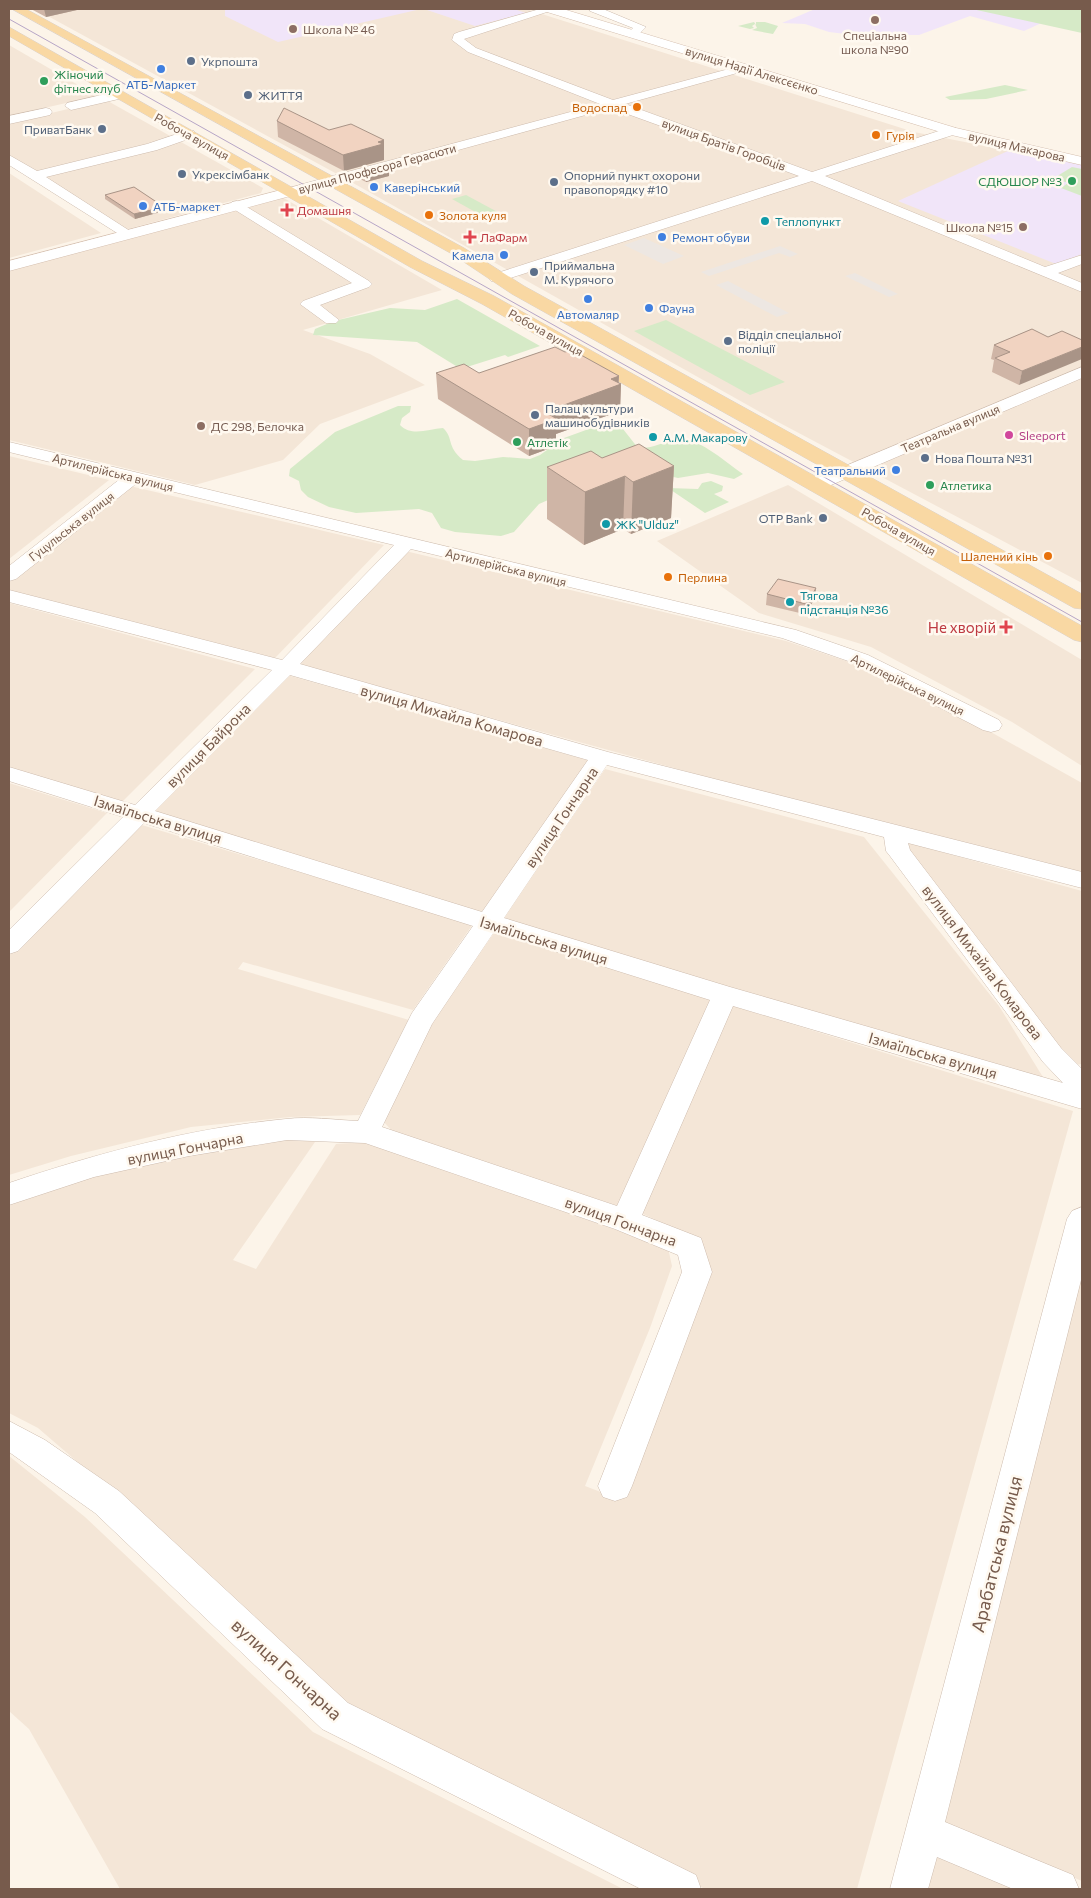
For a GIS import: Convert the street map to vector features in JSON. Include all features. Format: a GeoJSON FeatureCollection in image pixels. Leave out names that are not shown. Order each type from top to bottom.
{"type":"FeatureCollection","features":[{"type":"Feature","properties":{"kind":"main road","name":"Робоча вулиця"},"geometry":{"type":"LineString","coordinates":[[18,9],[331,180],[458,251],[496,278],[1082,603]]}},
{"type":"Feature","properties":{"kind":"main road","name":"Робоча вулиця"},"geometry":{"type":"LineString","coordinates":[[9,31],[190,134],[298,189],[416,264],[476,293],[818,484],[1082,635]]}},
{"type":"Feature","properties":{"kind":"street","name":"вулиця Надії Алексєєнко"},"geometry":{"type":"LineString","coordinates":[[551,9],[952,131]]}},
{"type":"Feature","properties":{"kind":"street","name":"вулиця Братів Горобців"},"geometry":{"type":"LineString","coordinates":[[551,9],[464,34],[458,36],[458,40],[472,50],[612,104],[812,176],[1082,288]]}},
{"type":"Feature","properties":{"kind":"street"},"geometry":{"type":"LineString","coordinates":[[594,9],[640,27],[633,34]]}},
{"type":"Feature","properties":{"kind":"street","name":"вулиця Професора Герасюти"},"geometry":{"type":"LineString","coordinates":[[9,266],[744,68]]}},
{"type":"Feature","properties":{"kind":"street"},"geometry":{"type":"LineString","coordinates":[[71,106],[119,95]]}},
{"type":"Feature","properties":{"kind":"street"},"geometry":{"type":"LineString","coordinates":[[9,120],[46,112]]}},
{"type":"Feature","properties":{"kind":"street"},"geometry":{"type":"LineString","coordinates":[[496,278],[952,131]]}},
{"type":"Feature","properties":{"kind":"street","name":"вулиця Макарова"},"geometry":{"type":"LineString","coordinates":[[952,131],[1082,160]]}},
{"type":"Feature","properties":{"kind":"street"},"geometry":{"type":"LineString","coordinates":[[35,176],[168,143],[190,134]]}},
{"type":"Feature","properties":{"kind":"street"},"geometry":{"type":"LineString","coordinates":[[9,159],[126,234]]}},
{"type":"Feature","properties":{"kind":"street"},"geometry":{"type":"LineString","coordinates":[[237,205],[364,284],[308,304],[331,320]]}},
{"type":"Feature","properties":{"kind":"street"},"geometry":{"type":"LineString","coordinates":[[1046,272],[1082,259]]}},
{"type":"Feature","properties":{"kind":"street","name":"Театральна вулиця"},"geometry":{"type":"LineString","coordinates":[[818,484],[1082,372]]}},
{"type":"Feature","properties":{"kind":"street","name":"Артилерійська вулиця"},"geometry":{"type":"LineString","coordinates":[[9,447],[789,634],[861,659],[991,725]]}},
{"type":"Feature","properties":{"kind":"street","name":"Гуцульська вулиця"},"geometry":{"type":"LineString","coordinates":[[9,575],[134,477]]}},
{"type":"Feature","properties":{"kind":"street","name":"вулиця Байрона"},"geometry":{"type":"LineString","coordinates":[[10,941],[286,668],[406,543]]}},
{"type":"Feature","properties":{"kind":"street","name":"вулиця Михайла Комарова"},"geometry":{"type":"LineString","coordinates":[[9,596],[286,668],[601,757],[1082,880]]}},
{"type":"Feature","properties":{"kind":"street","name":"вулиця Гончарна"},"geometry":{"type":"LineString","coordinates":[[366,1132],[421,1020],[601,757]]}},
{"type":"Feature","properties":{"kind":"street","name":"Ізмаїльська вулиця"},"geometry":{"type":"LineString","coordinates":[[9,774],[725,995],[1082,1099]]}},
{"type":"Feature","properties":{"kind":"street","name":"вулиця Михайла Комарова"},"geometry":{"type":"LineString","coordinates":[[894,832],[898,850],[1052,1055],[1082,1086]]}},
{"type":"Feature","properties":{"kind":"street"},"geometry":{"type":"LineString","coordinates":[[625,1221],[725,995]]}},
{"type":"Feature","properties":{"kind":"street","name":"вулиця Гончарна"},"geometry":{"type":"LineString","coordinates":[[9,1194],[93,1166],[189,1145],[287,1129],[366,1132],[625,1221],[691,1247],[697,1272],[615,1486]]}},
{"type":"Feature","properties":{"kind":"street","name":"Арабатська вулиця"},"geometry":{"type":"LineString","coordinates":[[909,1889],[1082,1219]]}},
{"type":"Feature","properties":{"kind":"street","name":"вулиця Гончарна"},"geometry":{"type":"LineString","coordinates":[[9,1435],[34,1450],[107,1502],[334,1716],[682,1889]]}},
{"type":"Feature","properties":{"kind":"street"},"geometry":{"type":"LineString","coordinates":[[925,1833],[1058,1889]]}},
{"type":"Feature","properties":{"kind":"shaded area"},"geometry":{"type":"Polygon","coordinates":[[[35,9],[526,9],[914,132],[1082,165],[1082,583],[778,422],[337,174],[35,9]]]}},
{"type":"Feature","properties":{"kind":"shaded area","name":"Школа № 46"},"geometry":{"type":"Polygon","coordinates":[[[225,9],[421,9],[278,42],[225,16],[225,9]]]}},
{"type":"Feature","properties":{"kind":"shaded area"},"geometry":{"type":"Polygon","coordinates":[[[424,9],[514,9],[526,13],[475,26],[424,9]]]}},
{"type":"Feature","properties":{"kind":"shaded area","name":"Спеціальна школа №90"},"geometry":{"type":"Polygon","coordinates":[[[815,9],[1072,9],[1024,31],[970,16],[919,35],[854,35],[829,32],[805,24],[782,23],[815,9]]]}},
{"type":"Feature","properties":{"kind":"shaded area"},"geometry":{"type":"Polygon","coordinates":[[[9,45],[97,96],[9,116],[9,45]]]}},
{"type":"Feature","properties":{"kind":"shaded area"},"geometry":{"type":"Polygon","coordinates":[[[106,100],[263,188],[261,193],[124,230],[9,157],[9,123],[106,100]]]}},
{"type":"Feature","properties":{"kind":"shaded area","name":"Школа №15"},"geometry":{"type":"Polygon","coordinates":[[[1010,150],[1082,165],[1082,254],[1056,264],[898,201],[1010,150]]]}},
{"type":"Feature","properties":{"kind":"shaded area"},"geometry":{"type":"Polygon","coordinates":[[[9,173],[101,233],[9,258],[9,173]]]}},
{"type":"Feature","properties":{"kind":"shaded area"},"geometry":{"type":"Polygon","coordinates":[[[282,197],[442,290],[303,330],[370,354],[425,385],[320,424],[283,460],[195,485],[9,440],[9,270],[282,197]]]}},
{"type":"Feature","properties":{"kind":"shaded area"},"geometry":{"type":"Polygon","coordinates":[[[644,238],[684,256],[663,264],[624,245],[644,238]]]}},
{"type":"Feature","properties":{"kind":"shaded area"},"geometry":{"type":"Polygon","coordinates":[[[780,246],[798,254],[790,257],[779,253],[709,276],[701,272],[780,246]]]}},
{"type":"Feature","properties":{"kind":"shaded area"},"geometry":{"type":"Polygon","coordinates":[[[855,273],[898,294],[889,297],[845,276],[855,273]]]}},
{"type":"Feature","properties":{"kind":"shaded area"},"geometry":{"type":"Polygon","coordinates":[[[728,281],[789,313],[777,317],[716,285],[728,281]]]}},
{"type":"Feature","properties":{"kind":"shaded area"},"geometry":{"type":"Polygon","coordinates":[[[9,456],[109,480],[9,559],[9,456]]]}},
{"type":"Feature","properties":{"kind":"shaded area"},"geometry":{"type":"Polygon","coordinates":[[[121,484],[384,545],[275,658],[9,591],[9,575],[121,484]]]}},
{"type":"Feature","properties":{"kind":"shaded area"},"geometry":{"type":"Polygon","coordinates":[[[788,485],[1082,660],[1082,766],[1012,722],[871,647],[759,613],[657,541],[788,485]]]}},
{"type":"Feature","properties":{"kind":"shaded area"},"geometry":{"type":"Polygon","coordinates":[[[401,550],[786,641],[858,665],[921,693],[1082,783],[1082,877],[874,823],[292,663],[401,550]]]}},
{"type":"Feature","properties":{"kind":"shaded area"},"geometry":{"type":"Polygon","coordinates":[[[9,603],[255,669],[122,802],[9,767],[9,603]]]}},
{"type":"Feature","properties":{"kind":"shaded area"},"geometry":{"type":"Polygon","coordinates":[[[280,673],[590,761],[489,909],[477,912],[148,810],[280,673]]]}},
{"type":"Feature","properties":{"kind":"shaded area"},"geometry":{"type":"Polygon","coordinates":[[[605,769],[864,837],[999,1006],[1046,1082],[502,920],[605,769]]]}},
{"type":"Feature","properties":{"kind":"shaded area"},"geometry":{"type":"Polygon","coordinates":[[[9,783],[107,813],[9,912],[9,783]]]}},
{"type":"Feature","properties":{"kind":"shaded area"},"geometry":{"type":"Polygon","coordinates":[[[125,820],[473,924],[413,1010],[243,962],[238,969],[409,1020],[360,1115],[290,1117],[191,1127],[71,1156],[9,1175],[9,941],[125,820]]]}},
{"type":"Feature","properties":{"kind":"shaded area"},"geometry":{"type":"Polygon","coordinates":[[[902,841],[1082,891],[1082,1064],[1058,1067],[902,841]]]}},
{"type":"Feature","properties":{"kind":"shaded area"},"geometry":{"type":"Polygon","coordinates":[[[494,933],[715,998],[618,1206],[393,1132],[383,1121],[429,1021],[494,933]]]}},
{"type":"Feature","properties":{"kind":"shaded area"},"geometry":{"type":"Polygon","coordinates":[[[730,1005],[1073,1111],[857,1889],[705,1889],[333,1703],[146,1521],[38,1428],[9,1413],[9,1195],[91,1170],[290,1137],[315,1142],[233,1260],[256,1269],[336,1144],[365,1142],[668,1248],[672,1266],[650,1328],[585,1486],[606,1494],[699,1240],[641,1213],[730,1005]]]}},
{"type":"Feature","properties":{"kind":"shaded area"},"geometry":{"type":"Polygon","coordinates":[[[1082,1257],[1082,1881],[936,1821],[1082,1257]]]}},
{"type":"Feature","properties":{"kind":"shaded area"},"geometry":{"type":"Polygon","coordinates":[[[9,1456],[85,1517],[313,1732],[623,1889],[120,1889],[29,1729],[9,1711],[9,1456]]]}},
{"type":"Feature","properties":{"kind":"shaded area"},"geometry":{"type":"Polygon","coordinates":[[[933,1853],[1018,1889],[925,1889],[933,1853]]]}},
{"type":"Feature","properties":{"kind":"green space"},"geometry":{"type":"Polygon","coordinates":[[[972,9],[1082,9],[1082,33],[972,9]]]}},
{"type":"Feature","properties":{"kind":"green space"},"geometry":{"type":"Polygon","coordinates":[[[754,22],[756,25],[756,22],[765,22],[778,26],[773,34],[752,30],[757,28],[755,24],[752,26],[754,28],[750,29],[738,26],[754,22]]]}},
{"type":"Feature","properties":{"kind":"green space"},"geometry":{"type":"Polygon","coordinates":[[[1005,85],[1028,90],[986,99],[950,100],[945,97],[1005,85]]]}},
{"type":"Feature","properties":{"kind":"green space","name":"СДЮШОР №3"},"geometry":{"type":"Polygon","coordinates":[[[1072,167],[1082,169],[1082,196],[1061,188],[1068,183],[1054,178],[1072,167]]]}},
{"type":"Feature","properties":{"kind":"green space"},"geometry":{"type":"Polygon","coordinates":[[[466,195],[505,216],[488,219],[452,199],[466,195]]]}},
{"type":"Feature","properties":{"kind":"green space"},"geometry":{"type":"Polygon","coordinates":[[[457,299],[540,346],[508,357],[505,355],[470,366],[456,366],[417,342],[313,335],[315,329],[334,321],[390,308],[425,310],[457,299]]]}},
{"type":"Feature","properties":{"kind":"green space"},"geometry":{"type":"Polygon","coordinates":[[[666,320],[785,382],[750,395],[634,331],[666,320]]]}},
{"type":"Feature","properties":{"kind":"green space"},"geometry":{"type":"Polygon","coordinates":[[[398,406],[411,406],[410,412],[402,418],[400,425],[410,431],[443,428],[454,450],[463,460],[475,461],[503,457],[530,459],[540,455],[564,438],[597,426],[611,426],[623,429],[638,448],[679,439],[695,442],[713,452],[743,474],[734,479],[708,473],[678,478],[625,466],[539,504],[514,532],[501,536],[455,532],[441,528],[432,513],[419,509],[356,513],[329,507],[308,497],[301,490],[299,481],[289,476],[290,469],[335,432],[398,406]]]}},
{"type":"Feature","properties":{"kind":"green space"},"geometry":{"type":"Polygon","coordinates":[[[711,481],[723,486],[722,491],[714,494],[729,502],[705,513],[668,488],[698,489],[702,483],[711,481]]]}},
{"type":"Feature","properties":{"kind":"building"},"geometry":{"type":"Polygon","coordinates":[[[284,108],[329,130],[351,124],[384,140],[378,142],[383,144],[343,155],[277,121],[284,108]]]}},
{"type":"Feature","properties":{"kind":"building"},"geometry":{"type":"Polygon","coordinates":[[[383,169],[389,172],[366,178],[360,175],[383,169]]]}},
{"type":"Feature","properties":{"kind":"building","name":"АТБ-маркет"},"geometry":{"type":"Polygon","coordinates":[[[134,187],[164,207],[134,214],[105,195],[134,187]]]}},
{"type":"Feature","properties":{"kind":"building"},"geometry":{"type":"Polygon","coordinates":[[[1032,329],[1048,337],[1062,331],[1082,340],[1082,347],[1022,371],[995,358],[1010,352],[994,345],[1032,329]]]}},
{"type":"Feature","properties":{"kind":"building"},"geometry":{"type":"Polygon","coordinates":[[[555,347],[565,352],[572,350],[619,376],[611,379],[621,384],[545,412],[557,419],[529,429],[436,373],[464,364],[479,373],[555,347]]]}},
{"type":"Feature","properties":{"kind":"building"},"geometry":{"type":"Polygon","coordinates":[[[639,444],[674,466],[633,482],[625,476],[585,492],[547,467],[591,451],[602,458],[639,444]]]}},
{"type":"Feature","properties":{"kind":"building"},"geometry":{"type":"Polygon","coordinates":[[[778,579],[816,588],[806,604],[767,594],[778,579]]]}},
{"type":"Feature","properties":{"kind":"tram line"},"geometry":{"type":"LineString","coordinates":[[9,19],[1082,622]]}},
{"type":"Feature","properties":{"kind":"place","name":"Спеціальна школа №90"},"geometry":{"type":"Point","coordinates":[875,20]}},
{"type":"Feature","properties":{"kind":"place","name":"Школа № 46"},"geometry":{"type":"Point","coordinates":[293,29]}},
{"type":"Feature","properties":{"kind":"place","name":"Укрпошта"},"geometry":{"type":"Point","coordinates":[191,61]}},
{"type":"Feature","properties":{"kind":"place","name":"АТБ-Маркет"},"geometry":{"type":"Point","coordinates":[161,69]}},
{"type":"Feature","properties":{"kind":"place","name":"Жіночий фітнес клуб"},"geometry":{"type":"Point","coordinates":[44,81]}},
{"type":"Feature","properties":{"kind":"place","name":"ЖИТТЯ"},"geometry":{"type":"Point","coordinates":[248,95]}},
{"type":"Feature","properties":{"kind":"place","name":"Водоспад"},"geometry":{"type":"Point","coordinates":[637,107]}},
{"type":"Feature","properties":{"kind":"place","name":"ПриватБанк"},"geometry":{"type":"Point","coordinates":[102,129]}},
{"type":"Feature","properties":{"kind":"place","name":"Гурія"},"geometry":{"type":"Point","coordinates":[876,135]}},
{"type":"Feature","properties":{"kind":"place","name":"Укрексімбанк"},"geometry":{"type":"Point","coordinates":[182,174]}},
{"type":"Feature","properties":{"kind":"place","name":"СДЮШОР №3"},"geometry":{"type":"Point","coordinates":[1072,181]}},
{"type":"Feature","properties":{"kind":"place","name":"Опорний пункт охорони правопорядку #10"},"geometry":{"type":"Point","coordinates":[554,182]}},
{"type":"Feature","properties":{"kind":"place","name":"Каверінський"},"geometry":{"type":"Point","coordinates":[374,187]}},
{"type":"Feature","properties":{"kind":"place","name":"АТБ-маркет"},"geometry":{"type":"Point","coordinates":[143,206]}},
{"type":"Feature","properties":{"kind":"place","name":"Домашня"},"geometry":{"type":"Point","coordinates":[287,210]}},
{"type":"Feature","properties":{"kind":"place","name":"Золота куля"},"geometry":{"type":"Point","coordinates":[429,215]}},
{"type":"Feature","properties":{"kind":"place","name":"Теплопункт"},"geometry":{"type":"Point","coordinates":[765,221]}},
{"type":"Feature","properties":{"kind":"place","name":"Школа №15"},"geometry":{"type":"Point","coordinates":[1023,227]}},
{"type":"Feature","properties":{"kind":"place","name":"ЛаФарм"},"geometry":{"type":"Point","coordinates":[470,237]}},
{"type":"Feature","properties":{"kind":"place","name":"Ремонт обуви"},"geometry":{"type":"Point","coordinates":[662,237]}},
{"type":"Feature","properties":{"kind":"place","name":"Камела"},"geometry":{"type":"Point","coordinates":[504,255]}},
{"type":"Feature","properties":{"kind":"place","name":"Приймальна М. Курячого"},"geometry":{"type":"Point","coordinates":[534,272]}},
{"type":"Feature","properties":{"kind":"place","name":"Автомаляр"},"geometry":{"type":"Point","coordinates":[588,299]}},
{"type":"Feature","properties":{"kind":"place","name":"Фауна"},"geometry":{"type":"Point","coordinates":[649,308]}},
{"type":"Feature","properties":{"kind":"place","name":"Відділ спеціальної поліції"},"geometry":{"type":"Point","coordinates":[728,341]}},
{"type":"Feature","properties":{"kind":"place","name":"Палац культури машинобудівників"},"geometry":{"type":"Point","coordinates":[535,415]}},
{"type":"Feature","properties":{"kind":"place","name":"ДС 298, Белочка"},"geometry":{"type":"Point","coordinates":[201,426]}},
{"type":"Feature","properties":{"kind":"place","name":"Sleeport"},"geometry":{"type":"Point","coordinates":[1009,435]}},
{"type":"Feature","properties":{"kind":"place","name":"А.М. Макарову"},"geometry":{"type":"Point","coordinates":[653,437]}},
{"type":"Feature","properties":{"kind":"place","name":"Атлетік"},"geometry":{"type":"Point","coordinates":[517,442]}},
{"type":"Feature","properties":{"kind":"place","name":"Нова Пошта №31"},"geometry":{"type":"Point","coordinates":[925,458]}},
{"type":"Feature","properties":{"kind":"place","name":"Театральний"},"geometry":{"type":"Point","coordinates":[896,470]}},
{"type":"Feature","properties":{"kind":"place","name":"Атлетика"},"geometry":{"type":"Point","coordinates":[930,485]}},
{"type":"Feature","properties":{"kind":"place","name":"OTP Bank"},"geometry":{"type":"Point","coordinates":[823,518]}},
{"type":"Feature","properties":{"kind":"place","name":"ЖК \"Ulduz\""},"geometry":{"type":"Point","coordinates":[606,524]}},
{"type":"Feature","properties":{"kind":"place","name":"Шалений кінь"},"geometry":{"type":"Point","coordinates":[1048,556]}},
{"type":"Feature","properties":{"kind":"place","name":"Перлина"},"geometry":{"type":"Point","coordinates":[668,577]}},
{"type":"Feature","properties":{"kind":"place","name":"Тягова пiдстанцiя №36"},"geometry":{"type":"Point","coordinates":[790,602]}},
{"type":"Feature","properties":{"kind":"place","name":"Не хворій"},"geometry":{"type":"Point","coordinates":[1006,627]}}]}
